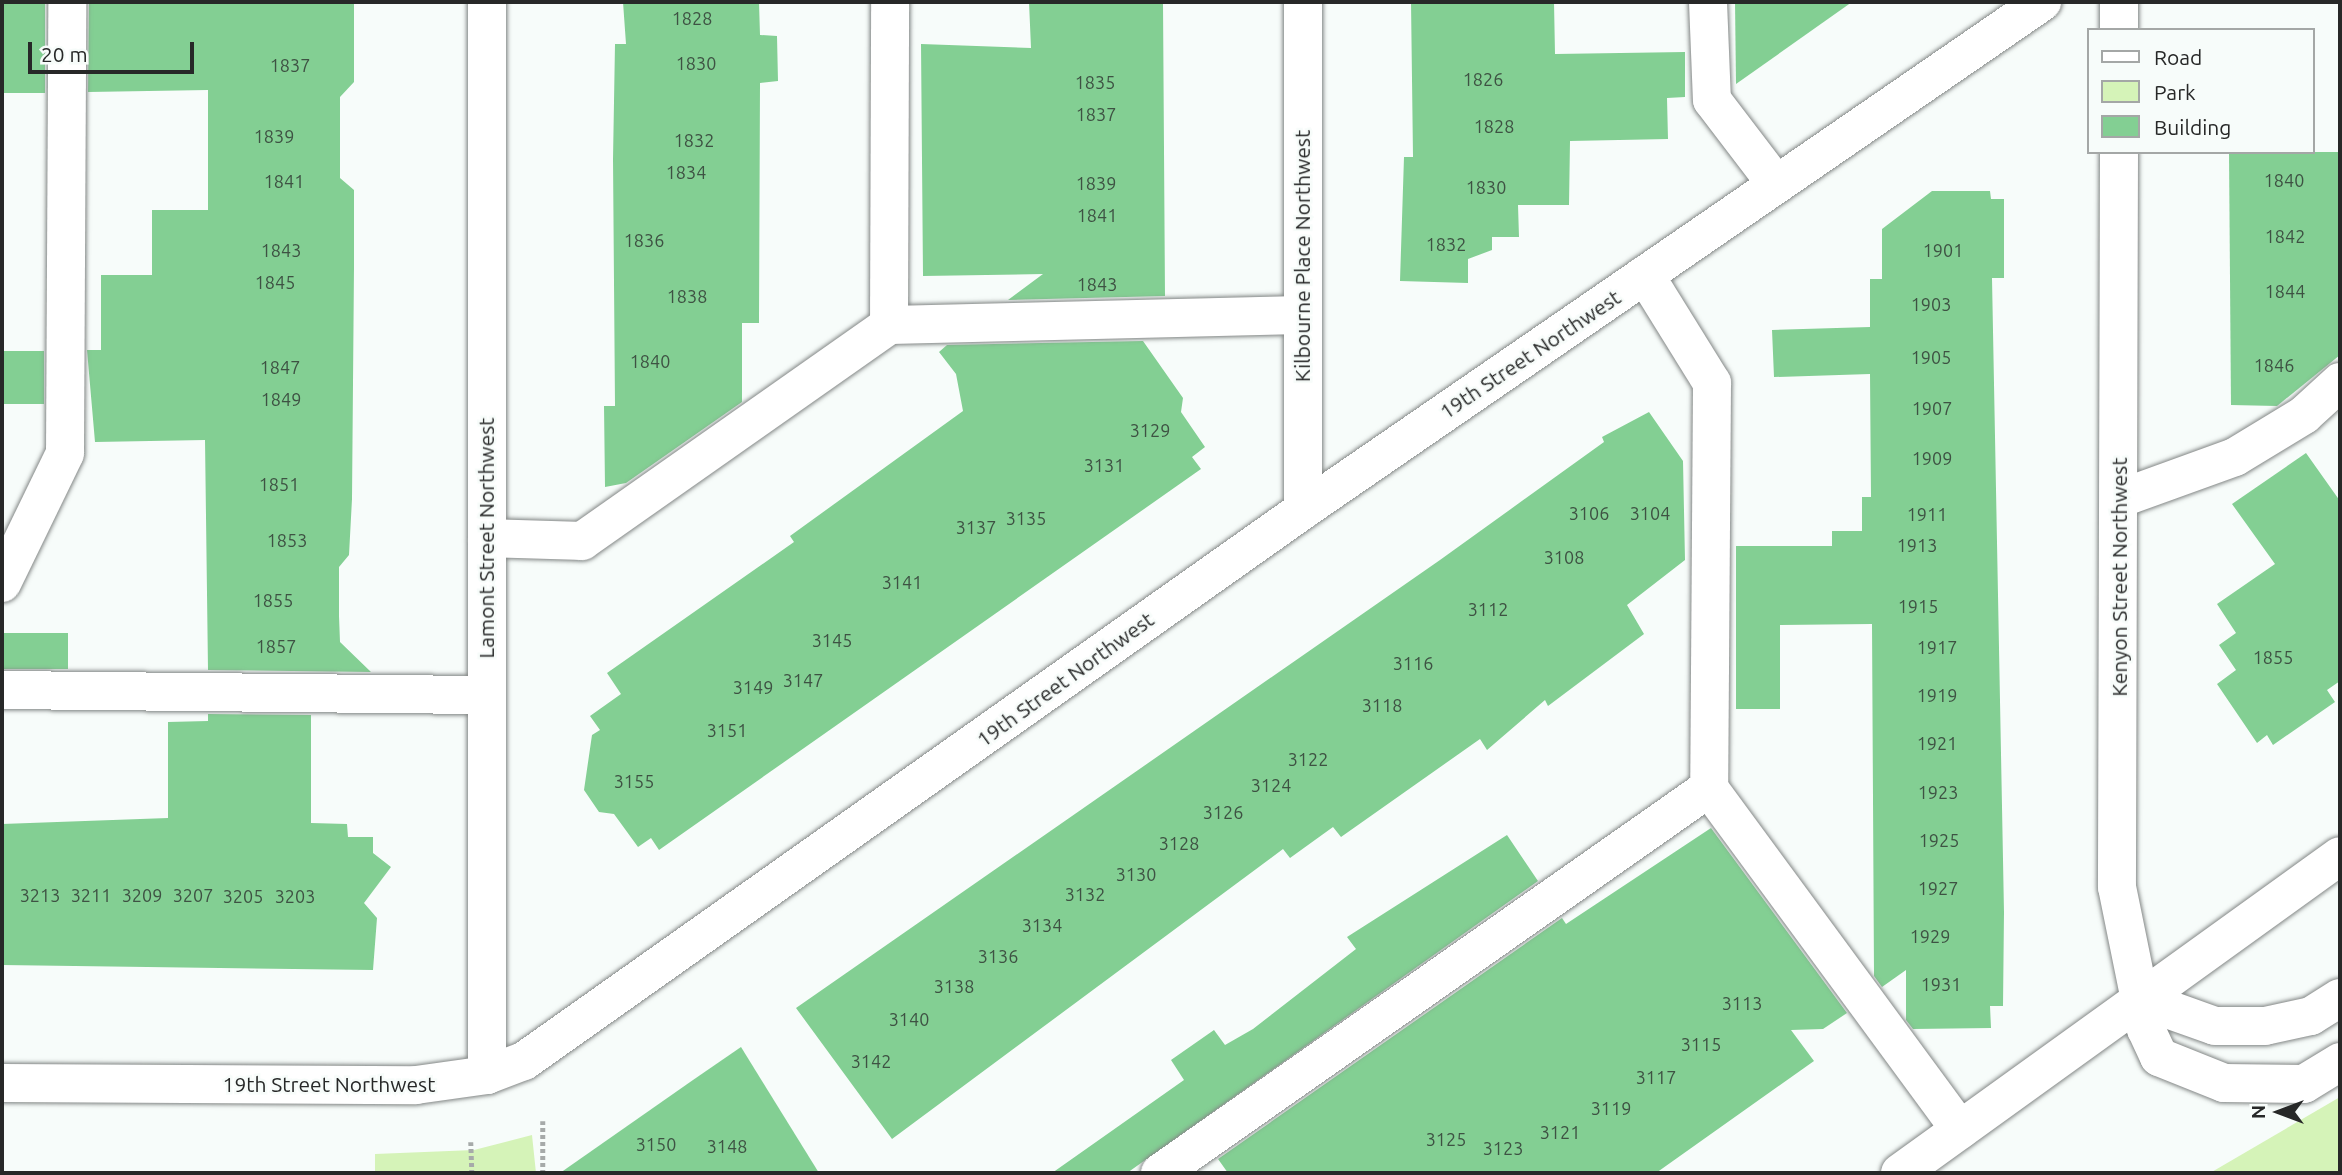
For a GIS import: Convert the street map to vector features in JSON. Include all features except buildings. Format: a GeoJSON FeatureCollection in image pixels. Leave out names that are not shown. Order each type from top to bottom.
{"type":"FeatureCollection","features":[{"type":"Feature","properties":{"kind":"street"},"geometry":{"type":"LineString","coordinates":[[2,583],[65,453],[67,2]]}},
{"type":"Feature","properties":{"kind":"street","name":"Lamont Street Northwest"},"geometry":{"type":"LineString","coordinates":[[487,2],[487,1075]]}},
{"type":"Feature","properties":{"kind":"street"},"geometry":{"type":"LineString","coordinates":[[889,326],[890,2]]}},
{"type":"Feature","properties":{"kind":"street","name":"Kilbourne Place Northwest"},"geometry":{"type":"LineString","coordinates":[[1303,2],[1303,510]]}},
{"type":"Feature","properties":{"kind":"street"},"geometry":{"type":"LineString","coordinates":[[1708,2],[1712,100],[1776,184]]}},
{"type":"Feature","properties":{"kind":"street","name":"19th Street Northwest"},"geometry":{"type":"LineString","coordinates":[[2,1083],[416,1085],[487,1075],[565,1037],[1303,510],[2042,2]]}},
{"type":"Feature","properties":{"kind":"street"},"geometry":{"type":"LineString","coordinates":[[2119,2],[2119,28]]}},
{"type":"Feature","properties":{"kind":"street","name":"Kenyon Street Northwest"},"geometry":{"type":"LineString","coordinates":[[2119,154],[2117,887],[2142,1000],[2159,1057],[2188,1072],[2224,1083],[2304,1084],[2340,1062]]}},
{"type":"Feature","properties":{"kind":"street"},"geometry":{"type":"LineString","coordinates":[[1645,275],[1712,383],[1709,788],[1960,1130]]}},
{"type":"Feature","properties":{"kind":"street"},"geometry":{"type":"LineString","coordinates":[[487,538],[582,541],[889,326],[1302,315]]}},
{"type":"Feature","properties":{"kind":"street"},"geometry":{"type":"LineString","coordinates":[[2119,499],[2235,457],[2304,415],[2340,382]]}},
{"type":"Feature","properties":{"kind":"street"},"geometry":{"type":"LineString","coordinates":[[2,690],[485,695]]}},
{"type":"Feature","properties":{"kind":"street"},"geometry":{"type":"LineString","coordinates":[[1160,1173],[1709,788]]}},
{"type":"Feature","properties":{"kind":"street"},"geometry":{"type":"LineString","coordinates":[[1900,1173],[2340,856]]}},
{"type":"Feature","properties":{"kind":"street"},"geometry":{"type":"LineString","coordinates":[[2142,1000],[2215,1026],[2265,1027],[2311,1016],[2340,998]]}},
{"type":"Feature","properties":{"kind":"path"},"geometry":{"type":"LineString","coordinates":[[543,1121],[543,1173]]}},
{"type":"Feature","properties":{"kind":"path"},"geometry":{"type":"LineString","coordinates":[[471,1142],[472,1173]]}},
{"type":"Feature","properties":{"kind":"green space"},"geometry":{"type":"Polygon","coordinates":[[[2340,1097],[2340,1173],[2210,1173],[2340,1097]]]}},
{"type":"Feature","properties":{"kind":"green space"},"geometry":{"type":"Polygon","coordinates":[[[532,1135],[536,1173],[375,1173],[375,1154],[474,1150],[532,1135]]]}}]}
